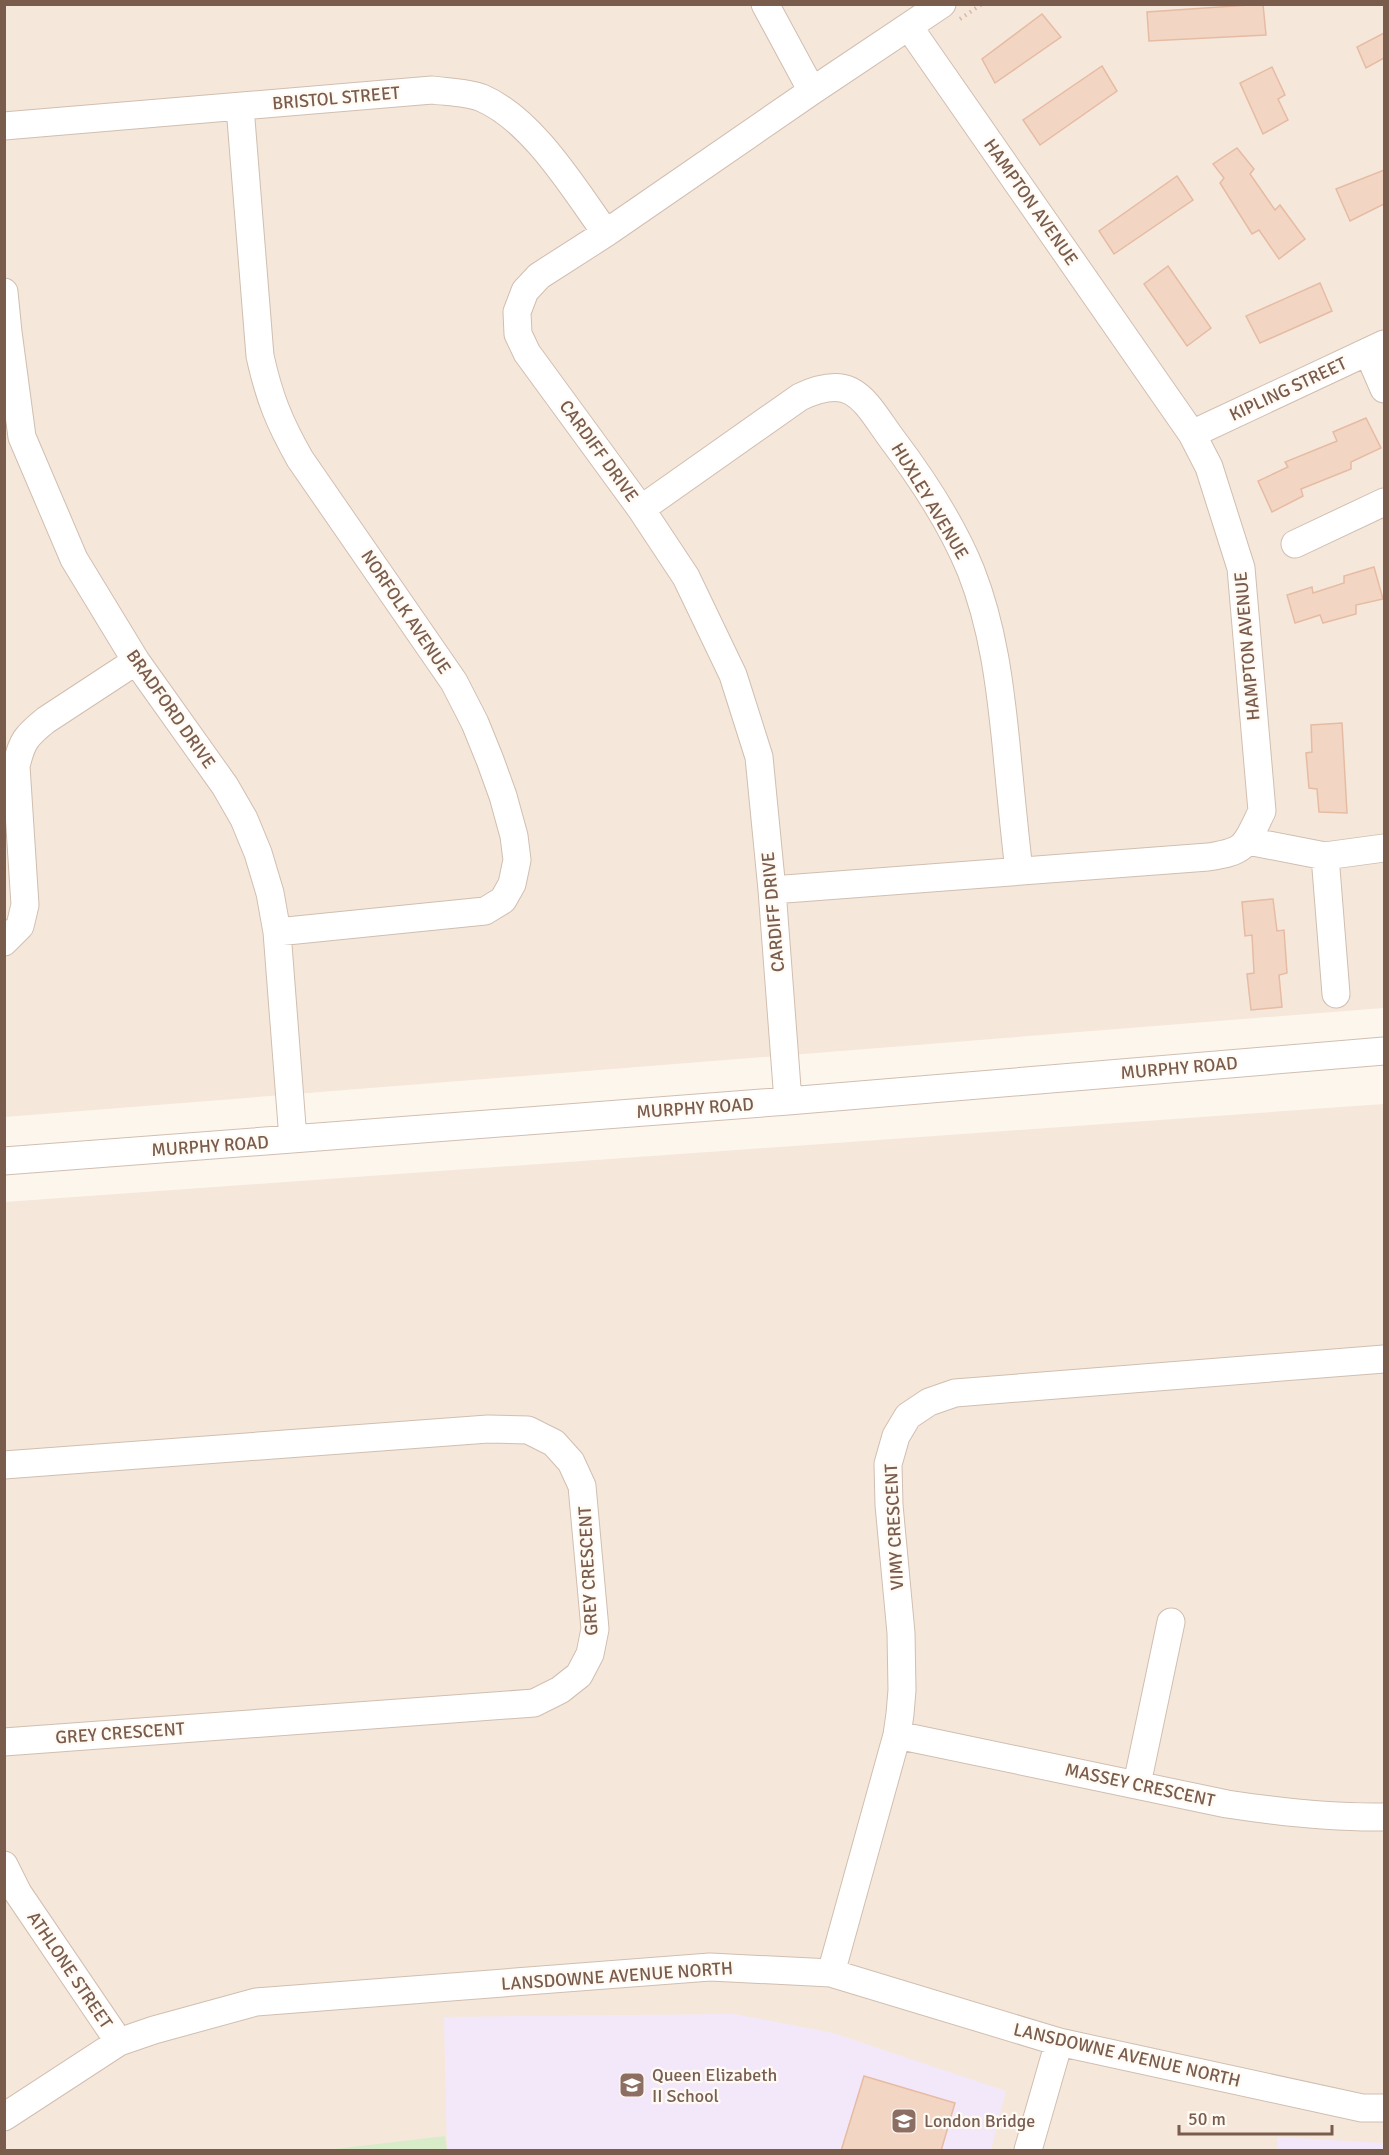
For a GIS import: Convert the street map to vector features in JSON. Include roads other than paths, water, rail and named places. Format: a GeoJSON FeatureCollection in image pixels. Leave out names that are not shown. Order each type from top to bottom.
{"type":"FeatureCollection","features":[{"type":"Feature","properties":{"kind":"street"},"geometry":{"type":"LineString","coordinates":[[765,4],[812,91]]}},
{"type":"Feature","properties":{"kind":"street","name":"CARDIFF DRIVE"},"geometry":{"type":"LineString","coordinates":[[788,1101],[759,757],[733,675],[686,577],[641,509],[527,353],[518,334],[517,312],[525,291],[539,276],[606,233],[942,4]]}},
{"type":"Feature","properties":{"kind":"street","name":"HAMPTON AVENUE"},"geometry":{"type":"LineString","coordinates":[[909,27],[1192,434],[1209,467],[1241,568],[1262,811],[1248,841]]}},
{"type":"Feature","properties":{"kind":"street","name":"BRISTOL STREET"},"geometry":{"type":"LineString","coordinates":[[4,126],[432,90],[481,97],[512,117],[538,141],[606,233]]}},
{"type":"Feature","properties":{"kind":"street","name":"NORFOLK AVENUE"},"geometry":{"type":"LineString","coordinates":[[240,107],[260,356],[268,392],[283,430],[300,459],[454,682],[475,723],[503,796],[514,836],[517,860],[512,884],[503,900],[485,911],[277,932]]}},
{"type":"Feature","properties":{"kind":"street","name":"BRADFORD DRIVE"},"geometry":{"type":"LineString","coordinates":[[4,292],[13,443],[74,559],[136,661],[225,786],[244,819],[258,854],[270,893],[277,932],[293,1139]]}},
{"type":"Feature","properties":{"kind":"street"},"geometry":{"type":"LineString","coordinates":[[1376,348],[1384,389]]}},
{"type":"Feature","properties":{"kind":"street","name":"KIPLING STREET"},"geometry":{"type":"LineString","coordinates":[[1192,434],[1376,348]]}},
{"type":"Feature","properties":{"kind":"street","name":"HUXLEY AVENUE"},"geometry":{"type":"LineString","coordinates":[[641,509],[800,397],[818,389],[837,386],[853,391],[867,404],[915,469],[956,537],[980,597],[993,643],[999,681],[1019,871]]}},
{"type":"Feature","properties":{"kind":"street"},"geometry":{"type":"LineString","coordinates":[[1296,544],[1384,502]]}},
{"type":"Feature","properties":{"kind":"street"},"geometry":{"type":"LineString","coordinates":[[4,942],[20,926],[25,905],[16,766],[21,746],[32,731],[46,720],[136,661]]}},
{"type":"Feature","properties":{"kind":"street"},"geometry":{"type":"LineString","coordinates":[[772,890],[1208,857],[1234,853],[1248,841],[1325,856],[1384,848]]}},
{"type":"Feature","properties":{"kind":"street"},"geometry":{"type":"LineString","coordinates":[[1325,856],[1336,994]]}},
{"type":"Feature","properties":{"kind":"street","name":"MURPHY ROAD"},"geometry":{"type":"LineString","coordinates":[[4,1161],[788,1101],[1384,1051]]}},
{"type":"Feature","properties":{"kind":"street","name":"VIMY CRESCENT"},"geometry":{"type":"LineString","coordinates":[[831,1973],[897,1735],[902,1689],[901,1653],[888,1464],[896,1436],[908,1416],[928,1402],[955,1393],[1384,1359]]}},
{"type":"Feature","properties":{"kind":"street","name":"GREY CRESCENT"},"geometry":{"type":"LineString","coordinates":[[4,1466],[488,1429],[528,1430],[554,1443],[571,1462],[582,1486],[595,1629],[590,1654],[579,1675],[560,1690],[534,1703],[4,1742]]}},
{"type":"Feature","properties":{"kind":"street"},"geometry":{"type":"LineString","coordinates":[[1137,1784],[1171,1622]]}},
{"type":"Feature","properties":{"kind":"street","name":"MASSEY CRESCENT"},"geometry":{"type":"LineString","coordinates":[[897,1735],[1227,1804],[1339,1817],[1384,1817]]}},
{"type":"Feature","properties":{"kind":"street","name":"ATHLONE STREET"},"geometry":{"type":"LineString","coordinates":[[4,1865],[18,1893],[119,2042]]}},
{"type":"Feature","properties":{"kind":"street","name":"LANSDOWNE AVENUE NORTH"},"geometry":{"type":"LineString","coordinates":[[4,2117],[119,2042],[256,2002],[710,1967],[831,1973],[1059,2042],[1362,2108],[1384,2108]]}},
{"type":"Feature","properties":{"kind":"street"},"geometry":{"type":"LineString","coordinates":[[1029,2151],[1059,2042]]}},
{"type":"Feature","properties":{"kind":"place","name":"Queen Elizabeth II School"},"geometry":{"type":"Point","coordinates":[632,2085]}},
{"type":"Feature","properties":{"kind":"place","name":"London Bridge"},"geometry":{"type":"Point","coordinates":[904,2121]}}]}
